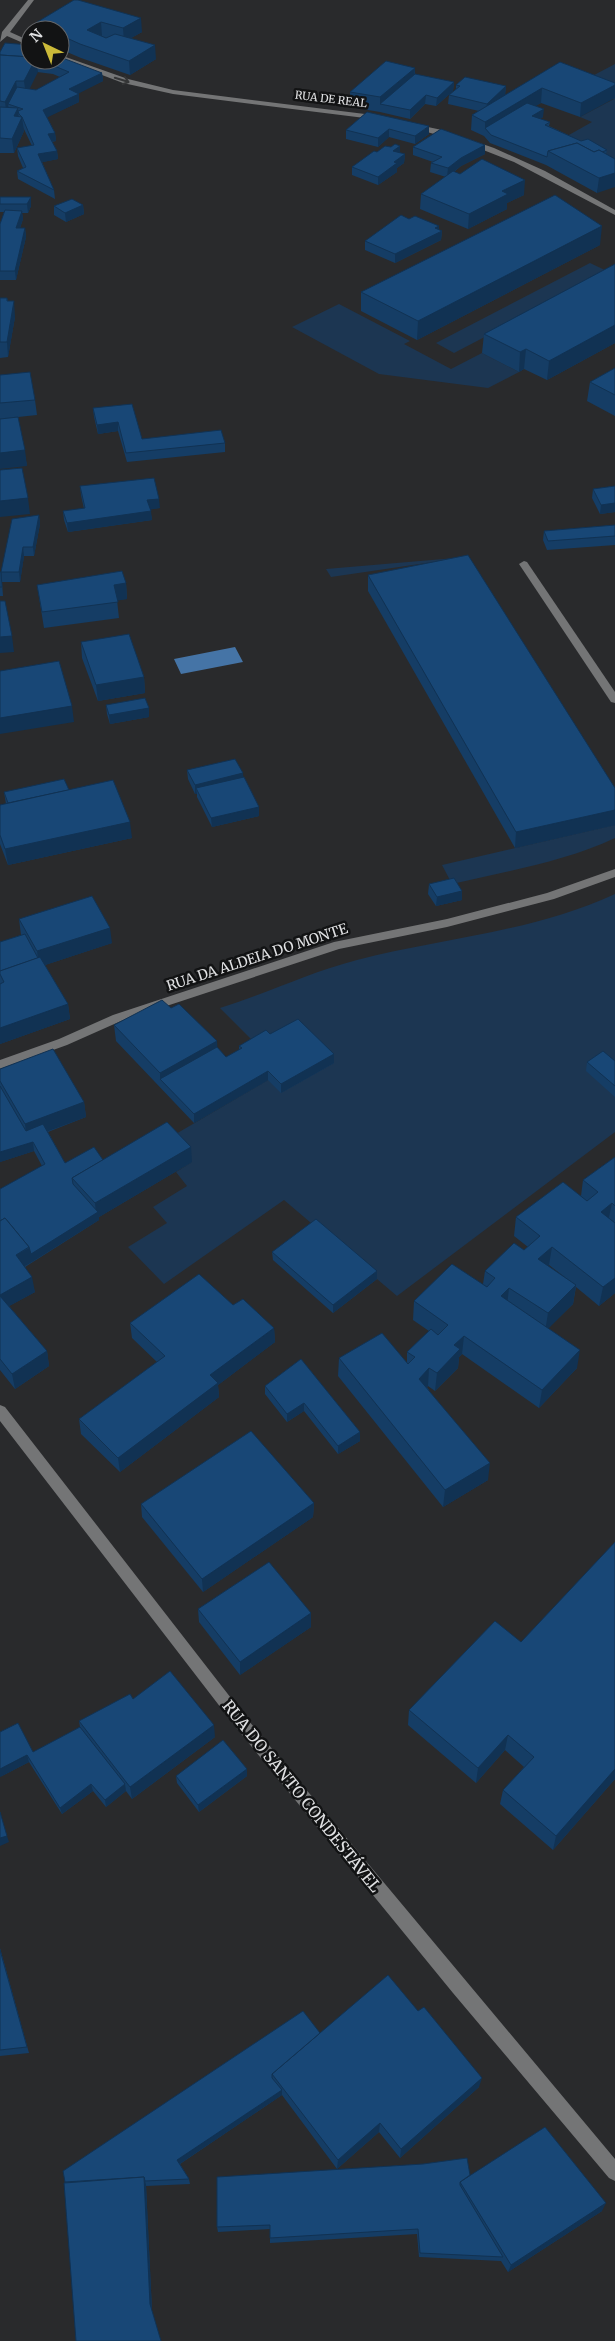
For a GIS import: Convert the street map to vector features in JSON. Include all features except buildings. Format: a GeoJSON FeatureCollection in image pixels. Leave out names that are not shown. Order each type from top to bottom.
{"type":"FeatureCollection","features":[{"type":"Feature","properties":{"kind":"street"},"geometry":{"type":"LineString","coordinates":[[0,40],[31,0]]}},
{"type":"Feature","properties":{"kind":"street"},"geometry":{"type":"LineString","coordinates":[[5,32],[20,39]]}},
{"type":"Feature","properties":{"kind":"street","name":"RUA DE REAL"},"geometry":{"type":"LineString","coordinates":[[70,61],[126,81],[173,92],[358,114],[392,120]]}},
{"type":"Feature","properties":{"kind":"street"},"geometry":{"type":"LineString","coordinates":[[402,122],[439,131],[521,162],[568,185],[615,214]]}},
{"type":"Feature","properties":{"kind":"street"},"geometry":{"type":"LineString","coordinates":[[524,564],[615,700]]}},
{"type":"Feature","properties":{"kind":"street","name":"RUA DA ALDEIA DO MONTE"},"geometry":{"type":"LineString","coordinates":[[0,1065],[63,1042],[117,1018],[338,945],[447,923],[550,896],[615,873]]}},
{"type":"Feature","properties":{"kind":"street","name":"RUA DO SANTO CONDESTÁVEL"},"geometry":{"type":"LineString","coordinates":[[0,1411],[250,1733],[452,1980],[615,2172]]}},
{"type":"Feature","properties":{"kind":"shaded area"},"geometry":{"type":"Polygon","coordinates":[[[615,64],[615,175],[560,140],[592,122],[580,117],[614,99],[577,84],[615,64]]]}},
{"type":"Feature","properties":{"kind":"shaded area"},"geometry":{"type":"Polygon","coordinates":[[[590,263],[609,272],[454,353],[436,343],[590,263]]]}},
{"type":"Feature","properties":{"kind":"shaded area"},"geometry":{"type":"Polygon","coordinates":[[[339,304],[410,341],[404,344],[451,369],[482,353],[519,372],[488,388],[379,374],[292,327],[339,304]]]}},
{"type":"Feature","properties":{"kind":"shaded area"},"geometry":{"type":"Polygon","coordinates":[[[467,557],[331,577],[326,569],[467,557]]]}},
{"type":"Feature","properties":{"kind":"shaded area"},"geometry":{"type":"Polygon","coordinates":[[[235,647],[243,662],[181,674],[174,659],[235,647]]]}},
{"type":"Feature","properties":{"kind":"shaded area"},"geometry":{"type":"Polygon","coordinates":[[[615,825],[615,838],[556,860],[514,870],[452,884],[442,865],[615,825]]]}},
{"type":"Feature","properties":{"kind":"shaded area"},"geometry":{"type":"Polygon","coordinates":[[[615,894],[615,1132],[397,1296],[284,1200],[164,1284],[128,1247],[167,1223],[153,1207],[187,1186],[176,1172],[192,1162],[169,1138],[268,1080],[257,1045],[220,1008],[357,960],[520,926],[584,907],[615,894]]]}}]}
